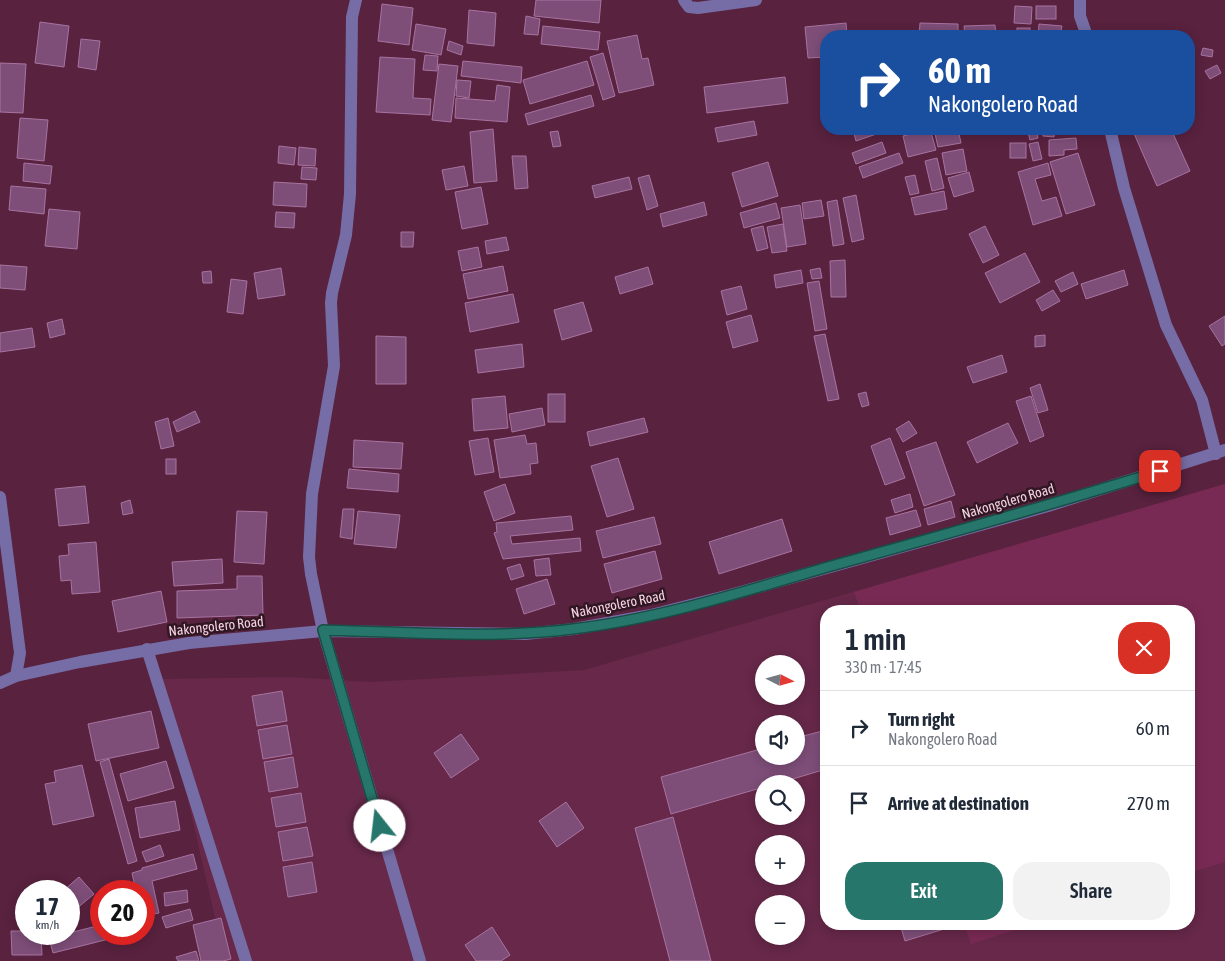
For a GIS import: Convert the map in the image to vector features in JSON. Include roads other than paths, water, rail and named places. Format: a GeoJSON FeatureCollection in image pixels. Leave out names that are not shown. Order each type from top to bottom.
{"type":"FeatureCollection","features":[{"type":"Feature","properties":{"kind":"street"},"geometry":{"type":"LineString","coordinates":[[356,0],[352,17],[350,194],[346,235],[330,303],[334,366],[312,502],[309,556],[323,630],[420,961]]}},
{"type":"Feature","properties":{"kind":"street"},"geometry":{"type":"LineString","coordinates":[[684,0],[689,7],[698,8],[756,0]]}},
{"type":"Feature","properties":{"kind":"street"},"geometry":{"type":"LineString","coordinates":[[1080,0],[1080,16],[1085,30]]}},
{"type":"Feature","properties":{"kind":"street"},"geometry":{"type":"LineString","coordinates":[[1111,135],[1124,188],[1166,325],[1202,400],[1220,452]]}},
{"type":"Feature","properties":{"kind":"street","name":"Nakongolero Road"},"geometry":{"type":"LineString","coordinates":[[0,683],[16,676],[147,649],[323,630],[525,634],[574,629],[651,615],[730,595],[1029,511],[1220,452]]}},
{"type":"Feature","properties":{"kind":"street"},"geometry":{"type":"LineString","coordinates":[[0,497],[20,653],[16,676]]}},
{"type":"Feature","properties":{"kind":"street"},"geometry":{"type":"LineString","coordinates":[[147,649],[246,961]]}}]}
